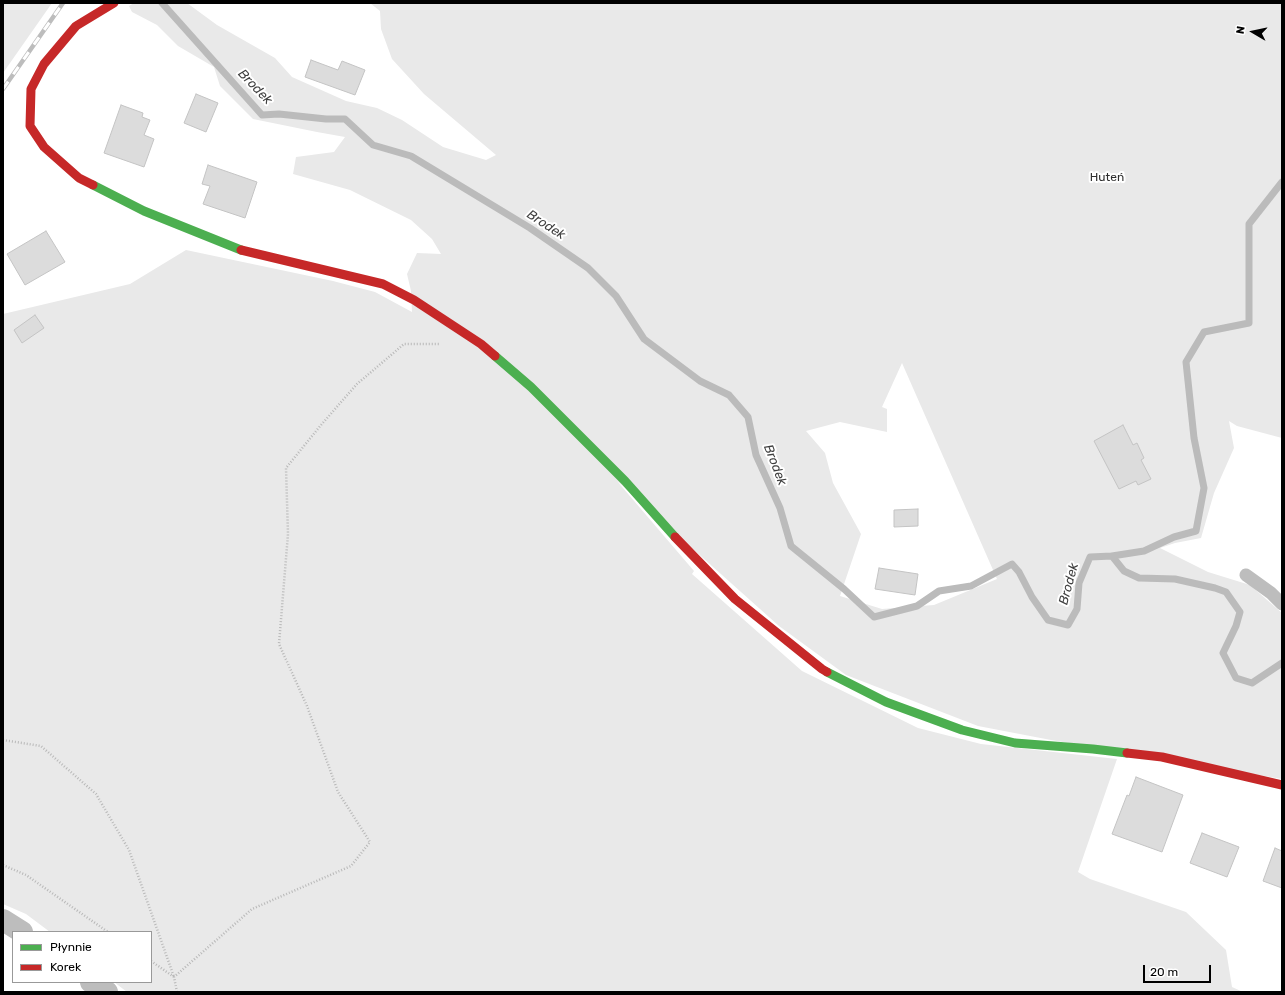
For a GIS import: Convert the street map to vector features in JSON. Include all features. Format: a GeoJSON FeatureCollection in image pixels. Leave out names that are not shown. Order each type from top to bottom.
{"type":"FeatureCollection","features":[{"type":"Feature","properties":{"kind":"street"},"geometry":{"type":"LineString","coordinates":[[114,3],[76,26],[44,64],[31,89],[30,126],[44,147],[79,178],[144,211],[238,249],[383,284],[414,300],[481,344],[531,387],[625,481],[672,534],[735,599],[822,669],[886,702],[962,730],[1015,743],[1094,749],[1162,757],[1282,785]]}},
{"type":"Feature","properties":{"kind":"street"},"geometry":{"type":"LineString","coordinates":[[3,920],[20,931]]}},
{"type":"Feature","properties":{"kind":"street"},"geometry":{"type":"LineString","coordinates":[[93,983],[107,992]]}},
{"type":"Feature","properties":{"kind":"lane"},"geometry":{"type":"LineString","coordinates":[[1246,575],[1282,604]]}},
{"type":"Feature","properties":{"kind":"path"},"geometry":{"type":"LineString","coordinates":[[174,978],[252,909],[351,866],[370,842],[338,792],[307,706],[279,644],[288,534],[286,468],[357,384],[404,344],[443,344]]}},
{"type":"Feature","properties":{"kind":"path"},"geometry":{"type":"LineString","coordinates":[[3,740],[41,746],[96,794],[129,850],[174,978],[177,992]]}},
{"type":"Feature","properties":{"kind":"path"},"geometry":{"type":"LineString","coordinates":[[3,865],[26,875],[107,931]]}},
{"type":"Feature","properties":{"kind":"path"},"geometry":{"type":"LineString","coordinates":[[152,962],[174,978]]}},
{"type":"Feature","properties":{"kind":"green space"},"geometry":{"type":"Polygon","coordinates":[[[3,3],[52,3],[3,73],[3,3]]]}},
{"type":"Feature","properties":{"kind":"green space","name":"Huteń"},"geometry":{"type":"Polygon","coordinates":[[[134,3],[187,3],[217,25],[275,58],[292,77],[346,101],[377,108],[402,120],[443,147],[486,160],[496,155],[424,94],[392,59],[381,29],[380,11],[370,3],[1282,3],[1282,438],[1237,426],[1229,421],[1234,448],[1214,493],[1201,538],[1175,543],[1160,548],[1208,572],[1250,585],[1282,613],[1282,779],[1051,740],[978,726],[846,675],[779,626],[617,481],[694,571],[692,574],[802,671],[918,728],[981,744],[1117,759],[1078,872],[1090,879],[1186,912],[1226,950],[1232,987],[1243,992],[127,992],[115,983],[152,983],[152,931],[49,931],[26,914],[3,904],[3,314],[130,284],[186,250],[333,281],[375,292],[412,312],[411,291],[407,274],[417,253],[441,254],[432,239],[411,220],[350,190],[293,174],[296,157],[334,152],[345,137],[253,119],[220,86],[214,67],[178,46],[157,25],[132,12],[129,6],[134,3]],[[902,363],[882,407],[887,409],[887,432],[840,422],[806,431],[825,453],[833,483],[861,534],[840,596],[882,609],[934,605],[997,579],[902,363]]]}},
{"type":"Feature","properties":{"kind":"building"},"geometry":{"type":"Polygon","coordinates":[[[311,60],[338,70],[342,61],[365,70],[355,95],[305,77],[311,60]]]}},
{"type":"Feature","properties":{"kind":"building"},"geometry":{"type":"Polygon","coordinates":[[[196,94],[218,103],[206,132],[184,123],[196,94]]]}},
{"type":"Feature","properties":{"kind":"building"},"geometry":{"type":"Polygon","coordinates":[[[121,105],[143,113],[142,117],[150,120],[144,135],[154,139],[144,167],[104,153],[121,105]]]}},
{"type":"Feature","properties":{"kind":"building"},"geometry":{"type":"Polygon","coordinates":[[[208,165],[257,182],[245,218],[203,204],[210,186],[202,184],[208,165]]]}},
{"type":"Feature","properties":{"kind":"building"},"geometry":{"type":"Polygon","coordinates":[[[46,231],[65,262],[25,285],[7,254],[46,231]]]}},
{"type":"Feature","properties":{"kind":"building"},"geometry":{"type":"Polygon","coordinates":[[[35,315],[44,328],[22,343],[14,330],[35,315]]]}},
{"type":"Feature","properties":{"kind":"building"},"geometry":{"type":"Polygon","coordinates":[[[1123,425],[1133,445],[1137,443],[1144,458],[1141,460],[1151,479],[1138,485],[1136,481],[1119,489],[1094,441],[1123,425]]]}},
{"type":"Feature","properties":{"kind":"building"},"geometry":{"type":"Polygon","coordinates":[[[918,509],[918,526],[894,527],[894,510],[918,509]]]}},
{"type":"Feature","properties":{"kind":"building"},"geometry":{"type":"Polygon","coordinates":[[[879,568],[918,574],[915,595],[875,589],[879,568]]]}},
{"type":"Feature","properties":{"kind":"building"},"geometry":{"type":"Polygon","coordinates":[[[1136,777],[1183,795],[1162,852],[1112,834],[1127,795],[1129,796],[1136,777]]]}},
{"type":"Feature","properties":{"kind":"building"},"geometry":{"type":"Polygon","coordinates":[[[1202,833],[1239,847],[1227,877],[1190,863],[1202,833]]]}},
{"type":"Feature","properties":{"kind":"building"},"geometry":{"type":"Polygon","coordinates":[[[1275,848],[1282,851],[1282,888],[1263,881],[1275,848]]]}},
{"type":"Feature","properties":{"kind":"waterway","name":"Brodek"},"geometry":{"type":"LineString","coordinates":[[162,3],[262,115],[279,114],[326,119],[345,119],[373,145],[411,156],[530,228],[588,268],[616,296],[644,339],[700,381],[729,395],[748,417],[756,455],[780,508],[791,546],[844,589],[874,617],[917,606],[939,591],[971,586],[1012,564],[1019,572],[1032,597],[1048,620],[1068,625],[1077,609],[1079,583],[1090,557],[1112,556],[1124,571],[1139,578],[1175,579],[1226,592],[1240,612],[1236,626],[1223,653],[1236,678],[1252,683],[1282,663]]}},
{"type":"Feature","properties":{"kind":"waterway"},"geometry":{"type":"LineString","coordinates":[[1112,556],[1144,551],[1174,537],[1196,531],[1204,488],[1194,438],[1186,362],[1204,332],[1249,323],[1249,224],[1282,182]]}},
{"type":"Feature","properties":{"kind":"railway"},"geometry":{"type":"LineString","coordinates":[[3,89],[63,3]]}},
{"type":"Feature","properties":{"kind":"traffic: fast"},"geometry":{"type":"LineString","coordinates":[[93,185],[144,211],[241,250]]}},
{"type":"Feature","properties":{"kind":"traffic: fast"},"geometry":{"type":"LineString","coordinates":[[495,356],[531,387],[625,481],[675,537]]}},
{"type":"Feature","properties":{"kind":"traffic: fast"},"geometry":{"type":"LineString","coordinates":[[827,672],[886,702],[962,730],[1015,743],[1127,753]]}},
{"type":"Feature","properties":{"kind":"traffic: jam"},"geometry":{"type":"LineString","coordinates":[[93,185],[79,178],[44,147],[30,126],[31,89],[44,64],[76,26],[114,3]]}},
{"type":"Feature","properties":{"kind":"traffic: jam"},"geometry":{"type":"LineString","coordinates":[[241,250],[383,284],[414,300],[481,344],[495,356]]}},
{"type":"Feature","properties":{"kind":"traffic: jam"},"geometry":{"type":"LineString","coordinates":[[675,537],[735,599],[827,672]]}},
{"type":"Feature","properties":{"kind":"traffic: jam"},"geometry":{"type":"LineString","coordinates":[[1127,753],[1162,757],[1282,785]]}}]}
